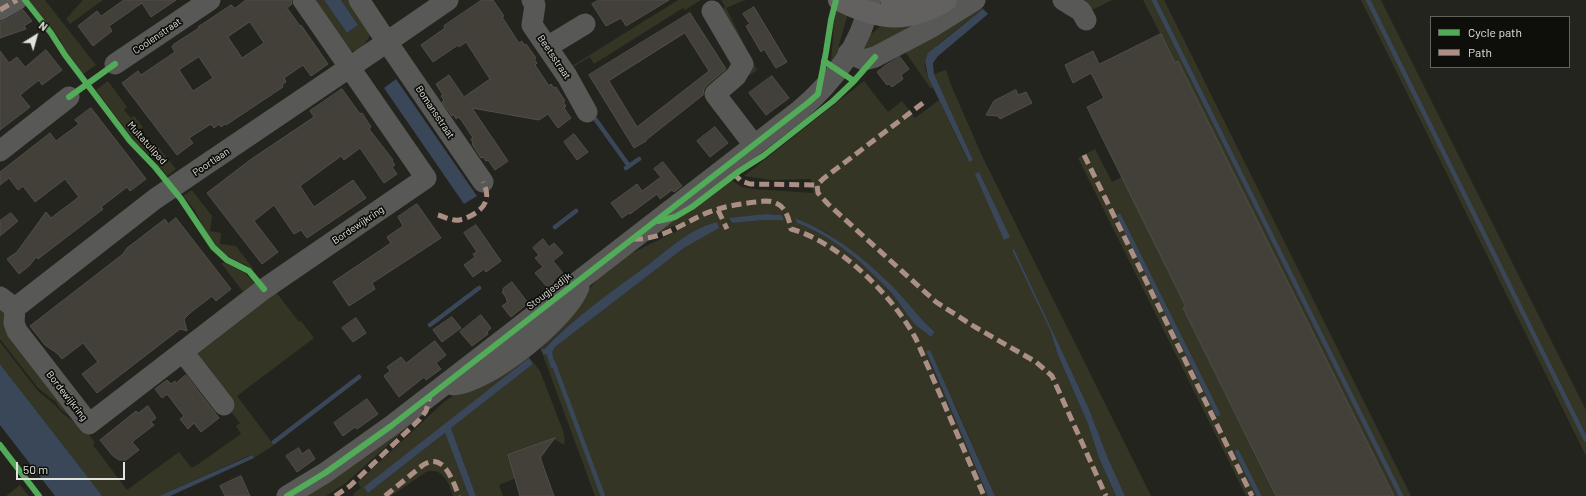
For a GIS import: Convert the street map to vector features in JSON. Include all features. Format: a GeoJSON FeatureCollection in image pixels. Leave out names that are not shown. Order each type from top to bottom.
{"type":"FeatureCollection","features":[{"type":"Feature","properties":{"kind":"main road"},"geometry":{"type":"LineString","coordinates":[[839,0],[869,6],[889,17],[910,16],[931,9],[946,0]]}},
{"type":"Feature","properties":{"kind":"main road"},"geometry":{"type":"LineString","coordinates":[[891,0],[916,0]]}},
{"type":"Feature","properties":{"kind":"street"},"geometry":{"type":"LineString","coordinates":[[0,10],[17,0]]}},
{"type":"Feature","properties":{"kind":"street","name":"Coolenstraat"},"geometry":{"type":"LineString","coordinates":[[115,64],[210,0]]}},
{"type":"Feature","properties":{"kind":"street"},"geometry":{"type":"LineString","coordinates":[[303,0],[349,68]]}},
{"type":"Feature","properties":{"kind":"street"},"geometry":{"type":"LineString","coordinates":[[359,0],[387,42]]}},
{"type":"Feature","properties":{"kind":"street","name":"Poortlaan"},"geometry":{"type":"LineString","coordinates":[[7,303],[155,199],[448,0]]}},
{"type":"Feature","properties":{"kind":"street","name":"Beetsstraat"},"geometry":{"type":"LineString","coordinates":[[532,0],[535,5],[532,25],[567,76],[588,112]]}},
{"type":"Feature","properties":{"kind":"street"},"geometry":{"type":"LineString","coordinates":[[848,53],[864,60],[875,57],[930,28],[975,0]]}},
{"type":"Feature","properties":{"kind":"street"},"geometry":{"type":"LineString","coordinates":[[1063,0],[1081,11],[1086,20]]}},
{"type":"Feature","properties":{"kind":"street","name":"Stougjesdijk"},"geometry":{"type":"LineString","coordinates":[[287,496],[314,481],[334,467],[444,385],[800,110],[820,92],[835,75],[862,28],[869,6]]}},
{"type":"Feature","properties":{"kind":"street"},"geometry":{"type":"LineString","coordinates":[[712,10],[743,64],[736,76],[715,94],[754,145]]}},
{"type":"Feature","properties":{"kind":"street"},"geometry":{"type":"LineString","coordinates":[[547,47],[585,24]]}},
{"type":"Feature","properties":{"kind":"street","name":"Bomansstraat"},"geometry":{"type":"LineString","coordinates":[[387,42],[483,182]]}},
{"type":"Feature","properties":{"kind":"street","name":"Bordewijkring"},"geometry":{"type":"LineString","coordinates":[[7,303],[17,332],[89,424],[264,289],[426,178],[349,68]]}},
{"type":"Feature","properties":{"kind":"street"},"geometry":{"type":"LineString","coordinates":[[0,151],[69,97]]}},
{"type":"Feature","properties":{"kind":"street"},"geometry":{"type":"LineString","coordinates":[[183,352],[224,405]]}},
{"type":"Feature","properties":{"kind":"green space"},"geometry":{"type":"Polygon","coordinates":[[[29,0],[45,0],[96,65],[83,74],[63,47],[60,39],[29,0]]]}},
{"type":"Feature","properties":{"kind":"green space"},"geometry":{"type":"Polygon","coordinates":[[[83,0],[103,0],[70,24],[66,19],[83,0]]]}},
{"type":"Feature","properties":{"kind":"green space"},"geometry":{"type":"Polygon","coordinates":[[[311,0],[324,0],[347,33],[358,25],[341,0],[352,0],[371,33],[365,43],[357,50],[349,51],[311,0]]]}},
{"type":"Feature","properties":{"kind":"green space"},"geometry":{"type":"Polygon","coordinates":[[[678,0],[701,0],[685,10],[683,8],[594,64],[590,57],[573,67],[572,66],[678,0]]]}},
{"type":"Feature","properties":{"kind":"green space"},"geometry":{"type":"Polygon","coordinates":[[[721,0],[745,0],[726,8],[757,70],[744,79],[719,10],[725,7],[721,0]]]}},
{"type":"Feature","properties":{"kind":"green space"},"geometry":{"type":"Polygon","coordinates":[[[1072,0],[1112,0],[1090,11],[1072,0]]]}},
{"type":"Feature","properties":{"kind":"green space"},"geometry":{"type":"Polygon","coordinates":[[[1143,0],[1164,0],[1411,496],[1394,496],[1177,62],[1175,63],[1143,0]]]}},
{"type":"Feature","properties":{"kind":"green space"},"geometry":{"type":"Polygon","coordinates":[[[1361,0],[1381,0],[1586,410],[1586,456],[1361,0]]]}},
{"type":"Feature","properties":{"kind":"green space"},"geometry":{"type":"Polygon","coordinates":[[[978,3],[983,9],[942,41],[928,55],[925,61],[925,67],[933,87],[931,89],[901,46],[978,3]]]}},
{"type":"Feature","properties":{"kind":"green space"},"geometry":{"type":"Polygon","coordinates":[[[837,7],[848,13],[837,52],[831,62],[834,23],[837,7]]]}},
{"type":"Feature","properties":{"kind":"green space"},"geometry":{"type":"Polygon","coordinates":[[[931,15],[867,54],[863,47],[870,35],[882,25],[931,15]]]}},
{"type":"Feature","properties":{"kind":"green space"},"geometry":{"type":"Polygon","coordinates":[[[946,70],[951,85],[983,158],[1151,496],[1125,496],[1107,456],[1089,409],[1014,249],[1012,250],[1050,330],[1058,355],[1088,424],[1099,458],[1116,496],[995,496],[955,405],[926,352],[988,496],[595,496],[540,347],[600,276],[624,257],[683,228],[681,223],[655,234],[731,180],[742,187],[753,189],[813,193],[811,179],[771,180],[744,176],[864,81],[888,112],[902,101],[915,118],[939,100],[968,161],[973,160],[934,74],[946,70]],[[765,214],[729,219],[732,223],[784,220],[782,215],[765,214]],[[796,218],[797,223],[811,229],[838,245],[862,264],[884,286],[916,323],[931,337],[935,332],[846,247],[826,232],[796,218]],[[717,222],[689,234],[672,246],[594,305],[555,337],[543,349],[541,349],[543,354],[547,355],[551,367],[556,365],[553,358],[555,347],[684,248],[718,228],[717,222]]]}},
{"type":"Feature","properties":{"kind":"green space"},"geometry":{"type":"Polygon","coordinates":[[[108,81],[127,107],[124,110],[131,118],[134,116],[143,127],[139,130],[151,147],[156,144],[176,169],[167,176],[153,157],[137,144],[96,90],[108,81]]]}},
{"type":"Feature","properties":{"kind":"green space"},"geometry":{"type":"Polygon","coordinates":[[[1095,149],[1112,182],[1122,177],[1186,307],[1183,309],[1276,496],[1246,496],[1078,158],[1095,149]]]}},
{"type":"Feature","properties":{"kind":"green space"},"geometry":{"type":"Polygon","coordinates":[[[192,190],[212,216],[210,231],[221,233],[220,244],[236,246],[255,271],[224,253],[212,241],[195,211],[183,196],[192,190]]]}},
{"type":"Feature","properties":{"kind":"green space"},"geometry":{"type":"Polygon","coordinates":[[[221,263],[225,263],[245,273],[255,284],[244,293],[221,263]]]}},
{"type":"Feature","properties":{"kind":"green space"},"geometry":{"type":"Polygon","coordinates":[[[276,292],[299,322],[301,321],[314,338],[237,396],[274,445],[254,458],[252,455],[248,456],[159,496],[102,496],[0,364],[0,342],[38,391],[62,413],[78,425],[81,423],[95,443],[93,445],[127,490],[179,452],[191,467],[194,467],[241,434],[236,426],[240,423],[223,402],[196,353],[276,292]]]}},
{"type":"Feature","properties":{"kind":"green space"},"geometry":{"type":"Polygon","coordinates":[[[0,305],[74,419],[60,409],[56,402],[38,388],[0,339],[0,305]]]}},
{"type":"Feature","properties":{"kind":"green space"},"geometry":{"type":"Polygon","coordinates":[[[529,357],[540,371],[563,431],[565,441],[564,445],[554,439],[539,462],[533,446],[508,455],[516,478],[499,485],[503,496],[476,496],[451,428],[533,364],[529,358],[368,493],[445,433],[469,496],[453,496],[444,477],[437,472],[432,471],[426,472],[391,496],[354,496],[353,494],[361,488],[358,482],[445,401],[518,358],[529,357]]]}},
{"type":"Feature","properties":{"kind":"green space"},"geometry":{"type":"Polygon","coordinates":[[[422,414],[346,483],[326,496],[303,496],[422,414]]]}},
{"type":"Feature","properties":{"kind":"green space"},"geometry":{"type":"Polygon","coordinates":[[[20,485],[29,496],[6,496],[20,485]]]}},
{"type":"Feature","properties":{"kind":"water"},"geometry":{"type":"Polygon","coordinates":[[[324,0],[341,0],[358,25],[347,33],[324,0]]]}},
{"type":"Feature","properties":{"kind":"water"},"geometry":{"type":"Polygon","coordinates":[[[983,9],[988,14],[938,56],[933,63],[934,74],[973,160],[969,162],[928,77],[925,61],[928,53],[983,9]]]}},
{"type":"Feature","properties":{"kind":"water"},"geometry":{"type":"Polygon","coordinates":[[[396,79],[477,196],[464,204],[384,88],[396,79]]]}},
{"type":"Feature","properties":{"kind":"water"},"geometry":{"type":"Polygon","coordinates":[[[979,172],[1010,237],[1004,240],[975,174],[979,172]]]}},
{"type":"Feature","properties":{"kind":"water"},"geometry":{"type":"Polygon","coordinates":[[[765,214],[782,215],[784,220],[732,223],[729,218],[765,214]]]}},
{"type":"Feature","properties":{"kind":"water"},"geometry":{"type":"Polygon","coordinates":[[[795,218],[836,239],[873,268],[935,332],[931,337],[914,323],[892,294],[860,262],[824,236],[797,223],[795,218]]]}},
{"type":"Feature","properties":{"kind":"water"},"geometry":{"type":"Polygon","coordinates":[[[717,222],[719,228],[684,248],[555,347],[553,351],[553,358],[556,366],[551,368],[547,355],[543,354],[541,349],[544,349],[568,326],[594,305],[680,240],[698,229],[717,222]]]}},
{"type":"Feature","properties":{"kind":"water"},"geometry":{"type":"Polygon","coordinates":[[[1014,249],[1089,409],[1107,456],[1125,496],[1116,496],[1099,458],[1088,424],[1058,355],[1050,330],[1012,250],[1014,249]]]}},
{"type":"Feature","properties":{"kind":"water"},"geometry":{"type":"Polygon","coordinates":[[[930,350],[995,496],[988,496],[926,351],[930,350]]]}},
{"type":"Feature","properties":{"kind":"water"},"geometry":{"type":"Polygon","coordinates":[[[529,358],[533,364],[451,428],[476,496],[469,496],[445,433],[368,493],[364,487],[529,358]]]}},
{"type":"Feature","properties":{"kind":"water"},"geometry":{"type":"Polygon","coordinates":[[[0,364],[102,496],[55,496],[0,425],[0,364]]]}},
{"type":"Feature","properties":{"kind":"water"},"geometry":{"type":"Polygon","coordinates":[[[252,455],[254,458],[170,496],[159,496],[252,455]]]}},
{"type":"Feature","properties":{"kind":"building"},"geometry":{"type":"Polygon","coordinates":[[[124,0],[176,0],[151,17],[142,3],[109,26],[112,31],[93,46],[78,26],[97,11],[101,16],[124,0]]]}},
{"type":"Feature","properties":{"kind":"building"},"geometry":{"type":"Polygon","coordinates":[[[246,0],[291,0],[292,4],[287,8],[300,26],[301,25],[328,64],[311,76],[303,65],[284,78],[286,82],[282,85],[283,87],[226,125],[225,124],[221,127],[219,124],[214,128],[211,124],[189,138],[193,143],[177,155],[122,83],[138,71],[141,75],[175,52],[172,47],[174,44],[231,5],[235,8],[246,0]],[[250,22],[228,37],[242,58],[264,43],[250,22]],[[199,57],[179,70],[193,91],[213,78],[199,57]]]}},
{"type":"Feature","properties":{"kind":"building"},"geometry":{"type":"Polygon","coordinates":[[[482,0],[493,0],[519,43],[522,41],[524,45],[526,44],[536,58],[534,59],[537,63],[535,65],[549,86],[551,84],[554,88],[556,87],[565,101],[563,102],[566,106],[564,108],[571,118],[558,128],[548,114],[539,120],[472,108],[508,161],[495,170],[488,160],[486,161],[483,157],[481,158],[472,144],[471,139],[473,138],[459,117],[456,119],[453,114],[452,116],[442,102],[444,100],[441,96],[443,95],[436,84],[449,75],[464,97],[490,79],[466,42],[459,47],[458,45],[433,62],[421,45],[445,28],[444,26],[482,0]]]}},
{"type":"Feature","properties":{"kind":"building"},"geometry":{"type":"Polygon","coordinates":[[[599,0],[669,0],[626,26],[621,18],[606,26],[592,4],[599,0]]]}},
{"type":"Feature","properties":{"kind":"building"},"geometry":{"type":"Polygon","coordinates":[[[754,7],[787,62],[776,68],[764,49],[761,52],[746,26],[750,24],[743,14],[754,7]]]}},
{"type":"Feature","properties":{"kind":"building"},"geometry":{"type":"Polygon","coordinates":[[[23,10],[32,21],[24,26],[26,29],[0,38],[0,22],[23,10]]]}},
{"type":"Feature","properties":{"kind":"building"},"geometry":{"type":"Polygon","coordinates":[[[690,13],[726,69],[707,85],[704,89],[703,95],[646,141],[634,148],[589,75],[690,13]],[[685,33],[609,81],[637,127],[709,71],[685,33]]]}},
{"type":"Feature","properties":{"kind":"building"},"geometry":{"type":"Polygon","coordinates":[[[1161,34],[1175,63],[1178,61],[1394,496],[1276,496],[1183,308],[1186,307],[1087,107],[1104,98],[1091,73],[1073,83],[1065,65],[1093,51],[1099,64],[1161,34]]]}},
{"type":"Feature","properties":{"kind":"building"},"geometry":{"type":"Polygon","coordinates":[[[46,50],[62,70],[42,85],[39,80],[20,95],[30,107],[0,130],[0,51],[9,63],[17,57],[25,67],[46,50]]]}},
{"type":"Feature","properties":{"kind":"building"},"geometry":{"type":"Polygon","coordinates":[[[900,57],[909,69],[901,75],[903,79],[892,87],[889,84],[887,85],[877,72],[900,57]]]}},
{"type":"Feature","properties":{"kind":"building"},"geometry":{"type":"Polygon","coordinates":[[[772,76],[789,98],[766,115],[749,93],[772,76]]]}},
{"type":"Feature","properties":{"kind":"building"},"geometry":{"type":"Polygon","coordinates":[[[342,89],[360,114],[362,113],[371,127],[369,129],[393,160],[392,161],[395,165],[392,167],[397,174],[384,183],[360,148],[344,160],[341,156],[300,186],[314,207],[353,180],[366,198],[307,238],[301,230],[294,234],[274,205],[254,221],[278,252],[262,264],[207,193],[250,160],[314,117],[310,111],[342,89]]]}},
{"type":"Feature","properties":{"kind":"building"},"geometry":{"type":"Polygon","coordinates":[[[1016,90],[1018,95],[1026,92],[1032,103],[1000,119],[998,116],[986,115],[994,101],[1016,90]]]}},
{"type":"Feature","properties":{"kind":"building"},"geometry":{"type":"Polygon","coordinates":[[[91,108],[146,179],[130,191],[127,187],[101,207],[103,209],[38,259],[36,257],[30,265],[19,274],[7,259],[17,252],[46,212],[51,218],[79,197],[65,179],[35,202],[23,186],[18,190],[9,178],[0,185],[0,172],[50,133],[56,141],[79,124],[75,120],[91,108]]]}},
{"type":"Feature","properties":{"kind":"building"},"geometry":{"type":"Polygon","coordinates":[[[715,127],[728,143],[710,157],[697,141],[715,127]]]}},
{"type":"Feature","properties":{"kind":"building"},"geometry":{"type":"Polygon","coordinates":[[[574,134],[588,152],[577,160],[564,142],[574,134]]]}},
{"type":"Feature","properties":{"kind":"building"},"geometry":{"type":"Polygon","coordinates":[[[663,162],[682,186],[674,192],[672,190],[660,199],[657,194],[630,214],[629,213],[622,218],[611,203],[637,184],[642,191],[661,177],[654,169],[663,162]]]}},
{"type":"Feature","properties":{"kind":"building"},"geometry":{"type":"Polygon","coordinates":[[[417,204],[441,238],[372,283],[375,289],[349,306],[333,282],[391,243],[387,237],[403,226],[398,217],[417,204]]]}},
{"type":"Feature","properties":{"kind":"building"},"geometry":{"type":"Polygon","coordinates":[[[11,213],[18,221],[0,236],[0,221],[11,213]]]}},
{"type":"Feature","properties":{"kind":"building"},"geometry":{"type":"Polygon","coordinates":[[[176,218],[231,289],[216,301],[212,296],[190,313],[184,319],[187,331],[180,329],[97,393],[82,374],[98,362],[83,343],[62,359],[58,354],[45,345],[30,326],[123,254],[127,248],[165,219],[168,224],[176,218]]]}},
{"type":"Feature","properties":{"kind":"building"},"geometry":{"type":"Polygon","coordinates":[[[476,225],[501,261],[486,272],[484,269],[473,277],[464,265],[475,257],[473,254],[477,252],[464,233],[476,225]]]}},
{"type":"Feature","properties":{"kind":"building"},"geometry":{"type":"Polygon","coordinates":[[[543,239],[549,247],[554,243],[563,253],[553,261],[563,273],[554,280],[553,286],[549,289],[535,273],[543,267],[535,258],[539,255],[533,248],[543,239]]]}},
{"type":"Feature","properties":{"kind":"building"},"geometry":{"type":"Polygon","coordinates":[[[512,282],[528,303],[511,317],[502,306],[508,302],[502,292],[504,290],[503,289],[512,282]]]}},
{"type":"Feature","properties":{"kind":"building"},"geometry":{"type":"Polygon","coordinates":[[[481,315],[491,328],[487,332],[488,334],[472,346],[460,332],[481,315]]]}},
{"type":"Feature","properties":{"kind":"building"},"geometry":{"type":"Polygon","coordinates":[[[452,317],[461,328],[442,342],[433,330],[452,317]]]}},
{"type":"Feature","properties":{"kind":"building"},"geometry":{"type":"Polygon","coordinates":[[[356,318],[366,333],[353,342],[342,328],[356,318]]]}},
{"type":"Feature","properties":{"kind":"building"},"geometry":{"type":"Polygon","coordinates":[[[435,341],[446,355],[436,363],[441,369],[426,380],[424,377],[399,397],[384,376],[390,371],[387,367],[401,357],[406,363],[435,341]]]}},
{"type":"Feature","properties":{"kind":"building"},"geometry":{"type":"Polygon","coordinates":[[[186,375],[219,418],[201,432],[194,423],[188,429],[180,419],[184,416],[167,394],[162,398],[155,389],[167,380],[171,384],[175,381],[176,383],[186,375]]]}},
{"type":"Feature","properties":{"kind":"building"},"geometry":{"type":"Polygon","coordinates":[[[367,399],[378,414],[357,429],[355,427],[343,436],[334,423],[367,399]]]}},
{"type":"Feature","properties":{"kind":"building"},"geometry":{"type":"Polygon","coordinates":[[[148,406],[156,418],[151,422],[154,425],[132,442],[139,450],[126,460],[119,460],[112,455],[100,440],[136,411],[138,413],[148,406]]]}},
{"type":"Feature","properties":{"kind":"building"},"geometry":{"type":"Polygon","coordinates":[[[555,438],[540,457],[554,496],[520,496],[508,455],[555,438]]]}},
{"type":"Feature","properties":{"kind":"building"},"geometry":{"type":"Polygon","coordinates":[[[299,448],[302,454],[309,449],[315,459],[297,472],[286,456],[299,448]]]}},
{"type":"Feature","properties":{"kind":"building"},"geometry":{"type":"Polygon","coordinates":[[[241,476],[250,496],[225,496],[220,486],[241,476]]]}},
{"type":"Feature","properties":{"kind":"waterway"},"geometry":{"type":"LineString","coordinates":[[1154,0],[1401,496]]}},
{"type":"Feature","properties":{"kind":"waterway"},"geometry":{"type":"LineString","coordinates":[[1368,0],[1586,440]]}},
{"type":"Feature","properties":{"kind":"waterway"},"geometry":{"type":"LineString","coordinates":[[596,120],[629,166]]}},
{"type":"Feature","properties":{"kind":"waterway"},"geometry":{"type":"LineString","coordinates":[[626,168],[639,159]]}},
{"type":"Feature","properties":{"kind":"waterway"},"geometry":{"type":"LineString","coordinates":[[555,227],[576,211]]}},
{"type":"Feature","properties":{"kind":"waterway"},"geometry":{"type":"LineString","coordinates":[[1119,216],[1218,414]]}},
{"type":"Feature","properties":{"kind":"waterway"},"geometry":{"type":"LineString","coordinates":[[430,325],[479,288]]}},
{"type":"Feature","properties":{"kind":"waterway"},"geometry":{"type":"LineString","coordinates":[[553,362],[603,496]]}},
{"type":"Feature","properties":{"kind":"waterway"},"geometry":{"type":"LineString","coordinates":[[274,442],[359,377]]}},
{"type":"Feature","properties":{"kind":"waterway"},"geometry":{"type":"LineString","coordinates":[[1237,452],[1259,496]]}},
{"type":"Feature","properties":{"kind":"marked path"},"geometry":{"type":"LineString","coordinates":[[0,10],[17,0]]}},
{"type":"Feature","properties":{"kind":"marked path"},"geometry":{"type":"LineString","coordinates":[[923,103],[823,179],[817,185],[818,193],[828,204],[936,302],[975,327],[1036,362],[1052,376],[1106,496]]}},
{"type":"Feature","properties":{"kind":"marked path"},"geometry":{"type":"LineString","coordinates":[[1084,155],[1252,496]]}},
{"type":"Feature","properties":{"kind":"marked path"},"geometry":{"type":"LineString","coordinates":[[733,173],[741,181],[750,184],[817,185]]}},
{"type":"Feature","properties":{"kind":"marked path"},"geometry":{"type":"LineString","coordinates":[[438,215],[459,220],[474,214],[482,208],[486,200],[487,196],[483,182]]}},
{"type":"Feature","properties":{"kind":"marked path"},"geometry":{"type":"LineString","coordinates":[[633,239],[643,239],[661,235],[702,215],[725,207],[766,201],[777,203],[784,209],[791,229],[828,246],[846,258],[879,289],[906,322],[916,339],[984,496]]}},
{"type":"Feature","properties":{"kind":"marked path"},"geometry":{"type":"LineString","coordinates":[[718,210],[727,229]]}},
{"type":"Feature","properties":{"kind":"marked path"},"geometry":{"type":"LineString","coordinates":[[335,496],[350,486],[420,419],[426,411],[430,395]]}},
{"type":"Feature","properties":{"kind":"marked path"},"geometry":{"type":"LineString","coordinates":[[385,496],[423,465],[430,462],[437,462],[447,470],[459,496]]}},
{"type":"Feature","properties":{"kind":"cycle path","name":"Multatulipad"},"geometry":{"type":"LineString","coordinates":[[25,0],[130,141],[155,167],[181,199],[213,247],[227,260],[249,271],[264,289]]}},
{"type":"Feature","properties":{"kind":"cycle path"},"geometry":{"type":"LineString","coordinates":[[287,496],[325,473],[391,426],[818,94],[836,0]]}},
{"type":"Feature","properties":{"kind":"cycle path"},"geometry":{"type":"LineString","coordinates":[[824,61],[854,81],[875,57]]}},
{"type":"Feature","properties":{"kind":"cycle path"},"geometry":{"type":"LineString","coordinates":[[69,97],[115,64]]}},
{"type":"Feature","properties":{"kind":"cycle path"},"geometry":{"type":"LineString","coordinates":[[658,221],[675,217],[692,207],[738,172],[763,156],[833,101],[854,81]]}},
{"type":"Feature","properties":{"kind":"cycle path"},"geometry":{"type":"LineString","coordinates":[[0,445],[39,496]]}}]}
